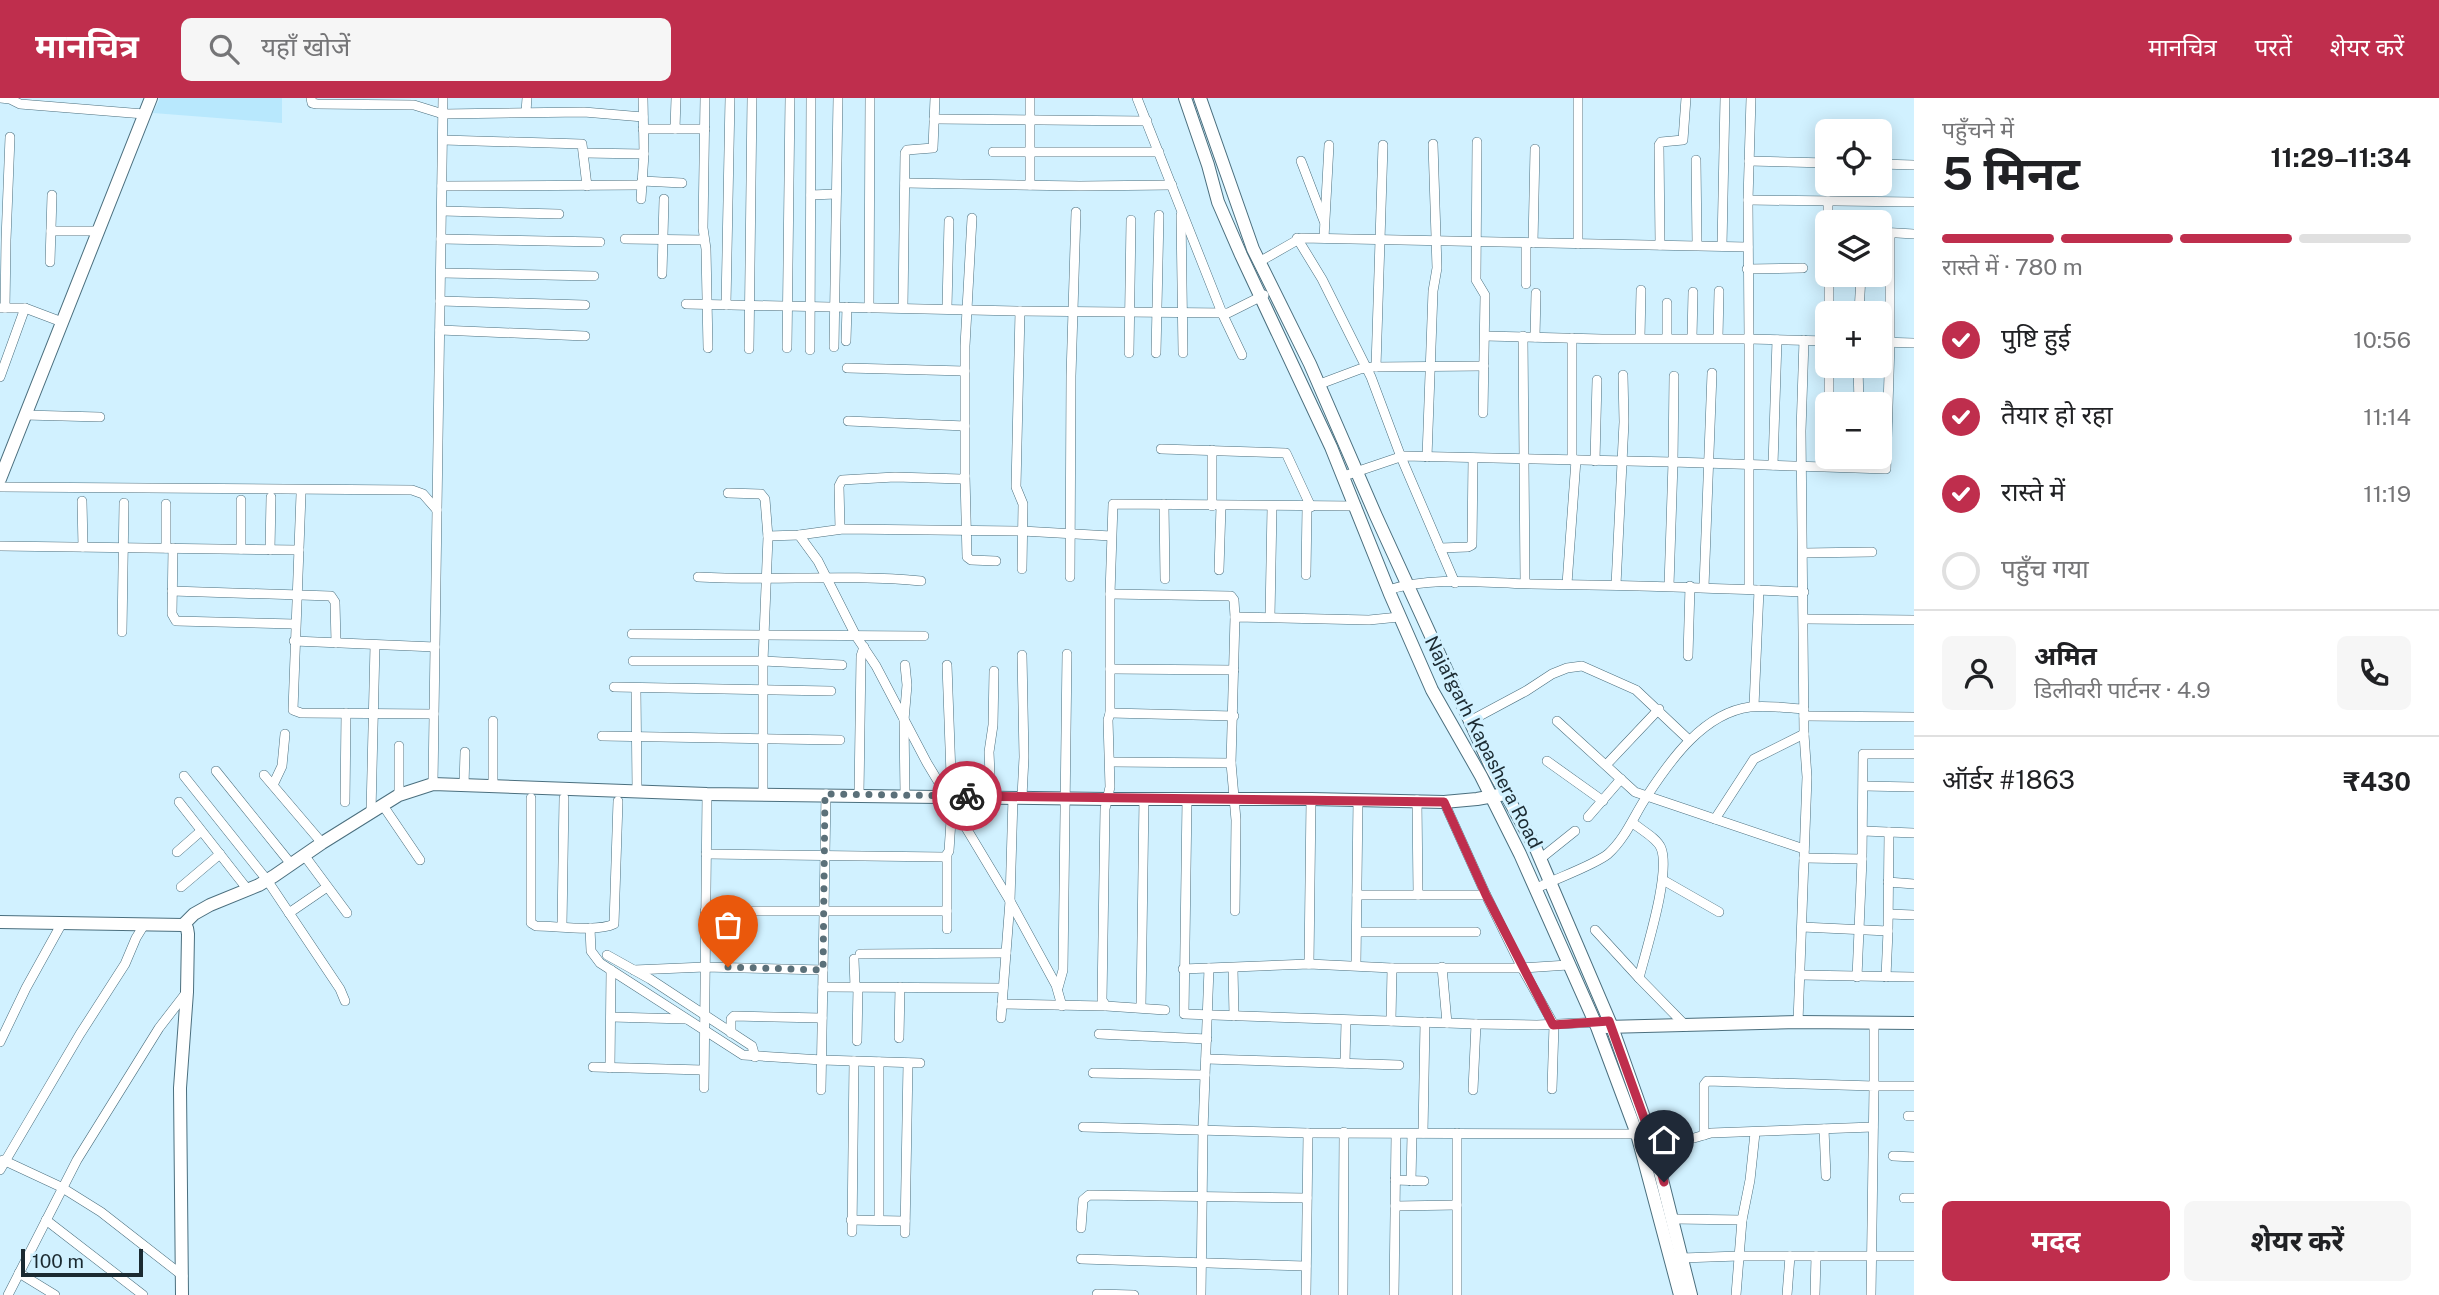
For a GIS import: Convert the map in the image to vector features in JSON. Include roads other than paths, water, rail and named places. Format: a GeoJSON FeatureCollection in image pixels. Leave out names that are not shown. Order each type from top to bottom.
{"type":"FeatureCollection","features":[{"type":"Feature","properties":{"kind":"street"},"geometry":{"type":"LineString","coordinates":[[0,479],[151,98]]}},
{"type":"Feature","properties":{"kind":"street"},"geometry":{"type":"LineString","coordinates":[[311,98],[312,103],[317,104],[361,101],[415,102],[443,114],[584,112],[643,117]]}},
{"type":"Feature","properties":{"kind":"street"},"geometry":{"type":"LineString","coordinates":[[433,784],[443,98]]}},
{"type":"Feature","properties":{"kind":"street"},"geometry":{"type":"LineString","coordinates":[[526,112],[527,98]]}},
{"type":"Feature","properties":{"kind":"street"},"geometry":{"type":"LineString","coordinates":[[641,199],[644,154],[643,98]]}},
{"type":"Feature","properties":{"kind":"street"},"geometry":{"type":"LineString","coordinates":[[675,129],[676,98]]}},
{"type":"Feature","properties":{"kind":"street"},"geometry":{"type":"LineString","coordinates":[[705,98],[704,240],[708,348]]}},
{"type":"Feature","properties":{"kind":"street"},"geometry":{"type":"LineString","coordinates":[[726,305],[730,98]]}},
{"type":"Feature","properties":{"kind":"street"},"geometry":{"type":"LineString","coordinates":[[749,349],[752,98]]}},
{"type":"Feature","properties":{"kind":"street"},"geometry":{"type":"LineString","coordinates":[[787,348],[790,98]]}},
{"type":"Feature","properties":{"kind":"street"},"geometry":{"type":"LineString","coordinates":[[810,350],[811,98]]}},
{"type":"Feature","properties":{"kind":"street"},"geometry":{"type":"LineString","coordinates":[[834,347],[838,98]]}},
{"type":"Feature","properties":{"kind":"street"},"geometry":{"type":"LineString","coordinates":[[869,308],[870,98]]}},
{"type":"Feature","properties":{"kind":"street"},"geometry":{"type":"LineString","coordinates":[[903,307],[905,153],[907,150],[933,148],[934,98]]}},
{"type":"Feature","properties":{"kind":"street"},"geometry":{"type":"LineString","coordinates":[[1030,98],[1030,185]]}},
{"type":"Feature","properties":{"kind":"street"},"geometry":{"type":"LineString","coordinates":[[1137,98],[1222,313],[1242,355]]}},
{"type":"Feature","properties":{"kind":"street","name":"Najafgarh Kapashera Road"},"geometry":{"type":"LineString","coordinates":[[1185,98],[1218,202],[1247,252],[1259,262],[1320,384],[1376,516],[1470,721],[1535,889],[1568,965],[1603,1025],[1637,1134],[1674,1219],[1691,1295]]}},
{"type":"Feature","properties":{"kind":"street","name":"Najafgarh Kapashera Road"},"geometry":{"type":"LineString","coordinates":[[1200,98],[1261,296],[1356,506],[1399,617],[1432,690],[1540,859],[1549,881],[1603,1025],[1652,1140],[1652,1165],[1680,1295]]}},
{"type":"Feature","properties":{"kind":"street"},"geometry":{"type":"LineString","coordinates":[[1578,98],[1578,244]]}},
{"type":"Feature","properties":{"kind":"street"},"geometry":{"type":"LineString","coordinates":[[1660,245],[1658,145],[1661,142],[1684,140],[1686,98]]}},
{"type":"Feature","properties":{"kind":"street"},"geometry":{"type":"LineString","coordinates":[[1721,246],[1725,98]]}},
{"type":"Feature","properties":{"kind":"street"},"geometry":{"type":"LineString","coordinates":[[1751,98],[1747,269],[1754,706]]}},
{"type":"Feature","properties":{"kind":"street"},"geometry":{"type":"LineString","coordinates":[[7,99],[20,104],[144,114]]}},
{"type":"Feature","properties":{"kind":"street"},"geometry":{"type":"LineString","coordinates":[[934,119],[1147,121]]}},
{"type":"Feature","properties":{"kind":"street"},"geometry":{"type":"LineString","coordinates":[[643,128],[705,129]]}},
{"type":"Feature","properties":{"kind":"street"},"geometry":{"type":"LineString","coordinates":[[10,137],[3,308],[24,308],[62,322]]}},
{"type":"Feature","properties":{"kind":"street"},"geometry":{"type":"LineString","coordinates":[[443,140],[579,144],[583,146],[587,186]]}},
{"type":"Feature","properties":{"kind":"street"},"geometry":{"type":"LineString","coordinates":[[1477,142],[1476,280],[1485,295],[1483,413]]}},
{"type":"Feature","properties":{"kind":"street"},"geometry":{"type":"LineString","coordinates":[[1427,457],[1433,291],[1437,268],[1433,144]]}},
{"type":"Feature","properties":{"kind":"street"},"geometry":{"type":"LineString","coordinates":[[1324,238],[1329,145]]}},
{"type":"Feature","properties":{"kind":"street"},"geometry":{"type":"LineString","coordinates":[[1376,367],[1382,145]]}},
{"type":"Feature","properties":{"kind":"street"},"geometry":{"type":"LineString","coordinates":[[1526,284],[1535,149]]}},
{"type":"Feature","properties":{"kind":"street"},"geometry":{"type":"LineString","coordinates":[[993,152],[1159,152]]}},
{"type":"Feature","properties":{"kind":"street"},"geometry":{"type":"LineString","coordinates":[[584,153],[644,154]]}},
{"type":"Feature","properties":{"kind":"street"},"geometry":{"type":"LineString","coordinates":[[1301,160],[1325,223]]}},
{"type":"Feature","properties":{"kind":"street"},"geometry":{"type":"LineString","coordinates":[[1696,160],[1697,246]]}},
{"type":"Feature","properties":{"kind":"street"},"geometry":{"type":"LineString","coordinates":[[1749,161],[1815,163]]}},
{"type":"Feature","properties":{"kind":"street"},"geometry":{"type":"LineString","coordinates":[[1892,164],[1914,164]]}},
{"type":"Feature","properties":{"kind":"street"},"geometry":{"type":"LineString","coordinates":[[442,186],[682,183]]}},
{"type":"Feature","properties":{"kind":"street"},"geometry":{"type":"LineString","coordinates":[[905,183],[1172,185]]}},
{"type":"Feature","properties":{"kind":"street"},"geometry":{"type":"LineString","coordinates":[[811,195],[836,194]]}},
{"type":"Feature","properties":{"kind":"street"},"geometry":{"type":"LineString","coordinates":[[50,262],[52,195]]}},
{"type":"Feature","properties":{"kind":"street"},"geometry":{"type":"LineString","coordinates":[[662,274],[663,199]]}},
{"type":"Feature","properties":{"kind":"street"},"geometry":{"type":"LineString","coordinates":[[1748,200],[1914,202]]}},
{"type":"Feature","properties":{"kind":"street"},"geometry":{"type":"LineString","coordinates":[[1828,201],[1828,210]]}},
{"type":"Feature","properties":{"kind":"street"},"geometry":{"type":"LineString","coordinates":[[1181,207],[1183,353]]}},
{"type":"Feature","properties":{"kind":"street"},"geometry":{"type":"LineString","coordinates":[[442,211],[559,214]]}},
{"type":"Feature","properties":{"kind":"street"},"geometry":{"type":"LineString","coordinates":[[1070,577],[1076,212]]}},
{"type":"Feature","properties":{"kind":"street"},"geometry":{"type":"LineString","coordinates":[[1156,353],[1159,215]]}},
{"type":"Feature","properties":{"kind":"street"},"geometry":{"type":"LineString","coordinates":[[972,218],[965,371],[968,559],[996,561]]}},
{"type":"Feature","properties":{"kind":"street"},"geometry":{"type":"LineString","coordinates":[[947,308],[949,220]]}},
{"type":"Feature","properties":{"kind":"street"},"geometry":{"type":"LineString","coordinates":[[1129,353],[1131,220]]}},
{"type":"Feature","properties":{"kind":"street"},"geometry":{"type":"LineString","coordinates":[[51,231],[98,231]]}},
{"type":"Feature","properties":{"kind":"street"},"geometry":{"type":"LineString","coordinates":[[1892,233],[1914,234]]}},
{"type":"Feature","properties":{"kind":"street"},"geometry":{"type":"LineString","coordinates":[[1259,262],[1297,238],[1748,247]]}},
{"type":"Feature","properties":{"kind":"street"},"geometry":{"type":"LineString","coordinates":[[1297,238],[1322,279],[1366,368],[1455,583]]}},
{"type":"Feature","properties":{"kind":"street"},"geometry":{"type":"LineString","coordinates":[[441,239],[600,242]]}},
{"type":"Feature","properties":{"kind":"street"},"geometry":{"type":"LineString","coordinates":[[625,239],[704,240]]}},
{"type":"Feature","properties":{"kind":"street"},"geometry":{"type":"LineString","coordinates":[[1747,269],[1802,268]]}},
{"type":"Feature","properties":{"kind":"street"},"geometry":{"type":"LineString","coordinates":[[441,273],[594,276]]}},
{"type":"Feature","properties":{"kind":"street"},"geometry":{"type":"LineString","coordinates":[[686,304],[1228,313],[1274,289]]}},
{"type":"Feature","properties":{"kind":"street"},"geometry":{"type":"LineString","coordinates":[[1640,338],[1641,290]]}},
{"type":"Feature","properties":{"kind":"street"},"geometry":{"type":"LineString","coordinates":[[1718,338],[1719,291]]}},
{"type":"Feature","properties":{"kind":"street"},"geometry":{"type":"LineString","coordinates":[[1692,338],[1693,292]]}},
{"type":"Feature","properties":{"kind":"street"},"geometry":{"type":"LineString","coordinates":[[1535,337],[1536,293]]}},
{"type":"Feature","properties":{"kind":"street"},"geometry":{"type":"LineString","coordinates":[[440,301],[584,305]]}},
{"type":"Feature","properties":{"kind":"street"},"geometry":{"type":"LineString","coordinates":[[1667,303],[1667,338]]}},
{"type":"Feature","properties":{"kind":"street"},"geometry":{"type":"LineString","coordinates":[[846,341],[847,307]]}},
{"type":"Feature","properties":{"kind":"street"},"geometry":{"type":"LineString","coordinates":[[0,377],[24,308]]}},
{"type":"Feature","properties":{"kind":"street"},"geometry":{"type":"LineString","coordinates":[[1020,311],[1016,487],[1023,505],[1022,569]]}},
{"type":"Feature","properties":{"kind":"street"},"geometry":{"type":"LineString","coordinates":[[440,330],[585,336]]}},
{"type":"Feature","properties":{"kind":"street"},"geometry":{"type":"LineString","coordinates":[[1485,336],[1815,340]]}},
{"type":"Feature","properties":{"kind":"street"},"geometry":{"type":"LineString","coordinates":[[1523,336],[1525,583]]}},
{"type":"Feature","properties":{"kind":"street"},"geometry":{"type":"LineString","coordinates":[[1567,584],[1574,460],[1572,338]]}},
{"type":"Feature","properties":{"kind":"street"},"geometry":{"type":"LineString","coordinates":[[1773,465],[1777,340]]}},
{"type":"Feature","properties":{"kind":"street"},"geometry":{"type":"LineString","coordinates":[[1798,1022],[1807,778],[1804,734],[1801,432],[1804,340]]}},
{"type":"Feature","properties":{"kind":"street"},"geometry":{"type":"LineString","coordinates":[[1892,343],[1914,343]]}},
{"type":"Feature","properties":{"kind":"street"},"geometry":{"type":"LineString","coordinates":[[1320,384],[1366,368],[1484,366]]}},
{"type":"Feature","properties":{"kind":"street"},"geometry":{"type":"LineString","coordinates":[[847,368],[965,371]]}},
{"type":"Feature","properties":{"kind":"street"},"geometry":{"type":"LineString","coordinates":[[1704,587],[1712,373]]}},
{"type":"Feature","properties":{"kind":"street"},"geometry":{"type":"LineString","coordinates":[[1616,585],[1623,375]]}},
{"type":"Feature","properties":{"kind":"street"},"geometry":{"type":"LineString","coordinates":[[1669,586],[1674,376]]}},
{"type":"Feature","properties":{"kind":"street"},"geometry":{"type":"LineString","coordinates":[[1595,461],[1597,380]]}},
{"type":"Feature","properties":{"kind":"street"},"geometry":{"type":"LineString","coordinates":[[26,415],[100,417]]}},
{"type":"Feature","properties":{"kind":"street"},"geometry":{"type":"LineString","coordinates":[[848,421],[965,426]]}},
{"type":"Feature","properties":{"kind":"street"},"geometry":{"type":"LineString","coordinates":[[1161,449],[1286,453],[1309,507],[1306,575]]}},
{"type":"Feature","properties":{"kind":"street"},"geometry":{"type":"LineString","coordinates":[[1212,450],[1219,570]]}},
{"type":"Feature","properties":{"kind":"street"},"geometry":{"type":"LineString","coordinates":[[1343,476],[1401,457],[1803,466],[1815,464]]}},
{"type":"Feature","properties":{"kind":"street"},"geometry":{"type":"LineString","coordinates":[[1440,548],[1472,545],[1472,458]]}},
{"type":"Feature","properties":{"kind":"street"},"geometry":{"type":"LineString","coordinates":[[840,530],[839,486],[842,480],[965,477]]}},
{"type":"Feature","properties":{"kind":"street"},"geometry":{"type":"LineString","coordinates":[[0,486],[412,490],[423,495],[437,510]]}},
{"type":"Feature","properties":{"kind":"street"},"geometry":{"type":"LineString","coordinates":[[728,493],[764,495],[768,536],[762,689],[763,793]]}},
{"type":"Feature","properties":{"kind":"street"},"geometry":{"type":"LineString","coordinates":[[301,494],[293,710],[301,713],[434,714]]}},
{"type":"Feature","properties":{"kind":"street"},"geometry":{"type":"LineString","coordinates":[[270,550],[271,497]]}},
{"type":"Feature","properties":{"kind":"street"},"geometry":{"type":"LineString","coordinates":[[241,500],[241,549]]}},
{"type":"Feature","properties":{"kind":"street"},"geometry":{"type":"LineString","coordinates":[[82,501],[83,547]]}},
{"type":"Feature","properties":{"kind":"street"},"geometry":{"type":"LineString","coordinates":[[122,632],[124,503]]}},
{"type":"Feature","properties":{"kind":"street"},"geometry":{"type":"LineString","coordinates":[[166,503],[173,591],[172,614],[176,621],[295,624]]}},
{"type":"Feature","properties":{"kind":"street"},"geometry":{"type":"LineString","coordinates":[[1104,1006],[1102,973],[1107,799],[1110,787],[1108,720],[1113,504],[1356,506]]}},
{"type":"Feature","properties":{"kind":"street"},"geometry":{"type":"LineString","coordinates":[[1164,504],[1165,579]]}},
{"type":"Feature","properties":{"kind":"street"},"geometry":{"type":"LineString","coordinates":[[1270,617],[1272,507]]}},
{"type":"Feature","properties":{"kind":"street"},"geometry":{"type":"LineString","coordinates":[[768,536],[799,536],[840,530],[1022,531],[1111,536]]}},
{"type":"Feature","properties":{"kind":"street"},"geometry":{"type":"LineString","coordinates":[[799,536],[818,561],[856,636],[1010,901],[1058,988],[1062,1006]]}},
{"type":"Feature","properties":{"kind":"street"},"geometry":{"type":"LineString","coordinates":[[0,546],[299,550]]}},
{"type":"Feature","properties":{"kind":"street"},"geometry":{"type":"LineString","coordinates":[[1803,553],[1872,552]]}},
{"type":"Feature","properties":{"kind":"street"},"geometry":{"type":"LineString","coordinates":[[698,578],[865,577],[921,581]]}},
{"type":"Feature","properties":{"kind":"street"},"geometry":{"type":"LineString","coordinates":[[1388,590],[1408,584],[1525,583],[1690,586],[1804,592]]}},
{"type":"Feature","properties":{"kind":"street"},"geometry":{"type":"LineString","coordinates":[[1689,656],[1690,586]]}},
{"type":"Feature","properties":{"kind":"street"},"geometry":{"type":"LineString","coordinates":[[173,591],[333,597],[336,643]]}},
{"type":"Feature","properties":{"kind":"street"},"geometry":{"type":"LineString","coordinates":[[1110,594],[1231,596],[1234,600],[1234,716],[1231,763],[1235,911]]}},
{"type":"Feature","properties":{"kind":"street"},"geometry":{"type":"LineString","coordinates":[[1235,617],[1369,620],[1399,617]]}},
{"type":"Feature","properties":{"kind":"street"},"geometry":{"type":"LineString","coordinates":[[1804,619],[1914,620]]}},
{"type":"Feature","properties":{"kind":"street"},"geometry":{"type":"LineString","coordinates":[[632,634],[924,636]]}},
{"type":"Feature","properties":{"kind":"street"},"geometry":{"type":"LineString","coordinates":[[294,641],[435,647]]}},
{"type":"Feature","properties":{"kind":"street"},"geometry":{"type":"LineString","coordinates":[[371,812],[375,645]]}},
{"type":"Feature","properties":{"kind":"street"},"geometry":{"type":"LineString","coordinates":[[859,795],[861,656],[864,647]]}},
{"type":"Feature","properties":{"kind":"street"},"geometry":{"type":"LineString","coordinates":[[1058,988],[1063,971],[1067,654]]}},
{"type":"Feature","properties":{"kind":"street"},"geometry":{"type":"LineString","coordinates":[[1001,1018],[1017,797],[1024,757],[1022,655]]}},
{"type":"Feature","properties":{"kind":"street"},"geometry":{"type":"LineString","coordinates":[[633,661],[763,661],[842,665]]}},
{"type":"Feature","properties":{"kind":"street"},"geometry":{"type":"LineString","coordinates":[[905,664],[905,795]]}},
{"type":"Feature","properties":{"kind":"street"},"geometry":{"type":"LineString","coordinates":[[947,666],[951,775],[948,797],[947,929]]}},
{"type":"Feature","properties":{"kind":"street"},"geometry":{"type":"LineString","coordinates":[[1470,721],[1527,691],[1552,674],[1582,666],[1636,690],[1689,740]]}},
{"type":"Feature","properties":{"kind":"street"},"geometry":{"type":"LineString","coordinates":[[1110,669],[1234,670]]}},
{"type":"Feature","properties":{"kind":"street"},"geometry":{"type":"LineString","coordinates":[[991,796],[989,752],[993,725],[994,671]]}},
{"type":"Feature","properties":{"kind":"street"},"geometry":{"type":"LineString","coordinates":[[614,687],[831,691]]}},
{"type":"Feature","properties":{"kind":"street"},"geometry":{"type":"LineString","coordinates":[[636,688],[637,790]]}},
{"type":"Feature","properties":{"kind":"street"},"geometry":{"type":"LineString","coordinates":[[1535,889],[1608,853],[1633,823],[1647,796],[1689,740],[1716,719],[1740,708],[1754,706],[1804,712],[1914,717]]}},
{"type":"Feature","properties":{"kind":"street"},"geometry":{"type":"LineString","coordinates":[[1607,764],[1659,709]]}},
{"type":"Feature","properties":{"kind":"street"},"geometry":{"type":"LineString","coordinates":[[345,802],[346,713]]}},
{"type":"Feature","properties":{"kind":"street"},"geometry":{"type":"LineString","coordinates":[[1110,713],[1234,716]]}},
{"type":"Feature","properties":{"kind":"street"},"geometry":{"type":"LineString","coordinates":[[493,721],[493,786]]}},
{"type":"Feature","properties":{"kind":"street"},"geometry":{"type":"LineString","coordinates":[[1557,722],[1607,764],[1635,792],[1715,819],[1804,854],[1862,859]]}},
{"type":"Feature","properties":{"kind":"street"},"geometry":{"type":"LineString","coordinates":[[273,785],[282,766],[285,734]]}},
{"type":"Feature","properties":{"kind":"street"},"geometry":{"type":"LineString","coordinates":[[1715,819],[1755,758],[1804,734]]}},
{"type":"Feature","properties":{"kind":"street"},"geometry":{"type":"LineString","coordinates":[[602,736],[840,740]]}},
{"type":"Feature","properties":{"kind":"street"},"geometry":{"type":"LineString","coordinates":[[399,747],[399,795]]}},
{"type":"Feature","properties":{"kind":"street"},"geometry":{"type":"LineString","coordinates":[[464,785],[465,752]]}},
{"type":"Feature","properties":{"kind":"street"},"geometry":{"type":"LineString","coordinates":[[1857,977],[1863,754],[1914,754]]}},
{"type":"Feature","properties":{"kind":"street"},"geometry":{"type":"LineString","coordinates":[[1547,761],[1603,801]]}},
{"type":"Feature","properties":{"kind":"street"},"geometry":{"type":"LineString","coordinates":[[1110,762],[1231,763]]}},
{"type":"Feature","properties":{"kind":"street"},"geometry":{"type":"LineString","coordinates":[[216,771],[291,864]]}},
{"type":"Feature","properties":{"kind":"street"},"geometry":{"type":"LineString","coordinates":[[264,775],[321,843]]}},
{"type":"Feature","properties":{"kind":"street"},"geometry":{"type":"LineString","coordinates":[[184,776],[267,880],[340,989],[345,1001]]}},
{"type":"Feature","properties":{"kind":"street"},"geometry":{"type":"LineString","coordinates":[[1588,817],[1621,779]]}},
{"type":"Feature","properties":{"kind":"street"},"geometry":{"type":"LineString","coordinates":[[183,925],[194,914],[210,905],[267,880],[399,795],[433,784],[707,793],[1107,799],[1359,799],[1444,802],[1498,796]]}},
{"type":"Feature","properties":{"kind":"street"},"geometry":{"type":"LineString","coordinates":[[1864,786],[1914,788]]}},
{"type":"Feature","properties":{"kind":"street"},"geometry":{"type":"LineString","coordinates":[[704,1088],[707,793]]}},
{"type":"Feature","properties":{"kind":"street"},"geometry":{"type":"LineString","coordinates":[[821,1090],[825,794]]}},
{"type":"Feature","properties":{"kind":"street"},"geometry":{"type":"LineString","coordinates":[[531,798],[530,920],[536,926],[590,928],[612,926],[615,919],[618,801]]}},
{"type":"Feature","properties":{"kind":"street"},"geometry":{"type":"LineString","coordinates":[[562,926],[565,798]]}},
{"type":"Feature","properties":{"kind":"street"},"geometry":{"type":"LineString","coordinates":[[1140,1007],[1144,798]]}},
{"type":"Feature","properties":{"kind":"street"},"geometry":{"type":"LineString","coordinates":[[1187,799],[1184,1014],[1346,1021],[1553,1025],[1914,1023]]}},
{"type":"Feature","properties":{"kind":"street"},"geometry":{"type":"LineString","coordinates":[[1309,964],[1311,799]]}},
{"type":"Feature","properties":{"kind":"street"},"geometry":{"type":"LineString","coordinates":[[1356,965],[1359,799]]}},
{"type":"Feature","properties":{"kind":"street"},"geometry":{"type":"LineString","coordinates":[[1417,800],[1418,895]]}},
{"type":"Feature","properties":{"kind":"street"},"geometry":{"type":"LineString","coordinates":[[178,802],[248,890]]}},
{"type":"Feature","properties":{"kind":"street"},"geometry":{"type":"LineString","coordinates":[[1444,802],[1486,895],[1553,1025],[1552,1089]]}},
{"type":"Feature","properties":{"kind":"street"},"geometry":{"type":"LineString","coordinates":[[384,807],[420,860]]}},
{"type":"Feature","properties":{"kind":"street"},"geometry":{"type":"LineString","coordinates":[[1633,823],[1660,846],[1663,857],[1663,880],[1639,978]]}},
{"type":"Feature","properties":{"kind":"street"},"geometry":{"type":"LineString","coordinates":[[177,852],[201,831]]}},
{"type":"Feature","properties":{"kind":"street"},"geometry":{"type":"LineString","coordinates":[[1540,859],[1575,831]]}},
{"type":"Feature","properties":{"kind":"street"},"geometry":{"type":"LineString","coordinates":[[1863,831],[1914,833]]}},
{"type":"Feature","properties":{"kind":"street"},"geometry":{"type":"LineString","coordinates":[[1886,977],[1889,832]]}},
{"type":"Feature","properties":{"kind":"street"},"geometry":{"type":"LineString","coordinates":[[181,887],[220,854]]}},
{"type":"Feature","properties":{"kind":"street"},"geometry":{"type":"LineString","coordinates":[[706,854],[947,856]]}},
{"type":"Feature","properties":{"kind":"street"},"geometry":{"type":"LineString","coordinates":[[304,855],[347,913]]}},
{"type":"Feature","properties":{"kind":"street"},"geometry":{"type":"LineString","coordinates":[[1663,880],[1719,912]]}},
{"type":"Feature","properties":{"kind":"street"},"geometry":{"type":"LineString","coordinates":[[1888,883],[1914,884]]}},
{"type":"Feature","properties":{"kind":"street"},"geometry":{"type":"LineString","coordinates":[[289,914],[327,887]]}},
{"type":"Feature","properties":{"kind":"street"},"geometry":{"type":"LineString","coordinates":[[1357,895],[1486,895]]}},
{"type":"Feature","properties":{"kind":"street"},"geometry":{"type":"LineString","coordinates":[[705,911],[947,911]]}},
{"type":"Feature","properties":{"kind":"street"},"geometry":{"type":"LineString","coordinates":[[1889,914],[1914,915]]}},
{"type":"Feature","properties":{"kind":"street"},"geometry":{"type":"LineString","coordinates":[[0,922],[183,925],[187,928],[187,992],[180,1088],[182,1295]]}},
{"type":"Feature","properties":{"kind":"street"},"geometry":{"type":"LineString","coordinates":[[0,1042],[62,923]]}},
{"type":"Feature","properties":{"kind":"street"},"geometry":{"type":"LineString","coordinates":[[144,925],[125,964],[2,1163],[61,1187],[101,1212],[183,1276]]}},
{"type":"Feature","properties":{"kind":"street"},"geometry":{"type":"LineString","coordinates":[[1802,927],[1888,931]]}},
{"type":"Feature","properties":{"kind":"street"},"geometry":{"type":"LineString","coordinates":[[590,928],[591,951],[600,964],[733,1050],[755,1057],[920,1063]]}},
{"type":"Feature","properties":{"kind":"street"},"geometry":{"type":"LineString","coordinates":[[1595,930],[1686,1026]]}},
{"type":"Feature","properties":{"kind":"street"},"geometry":{"type":"LineString","coordinates":[[1358,932],[1476,932]]}},
{"type":"Feature","properties":{"kind":"street"},"geometry":{"type":"LineString","coordinates":[[857,1041],[857,956],[1006,953]]}},
{"type":"Feature","properties":{"kind":"street"},"geometry":{"type":"LineString","coordinates":[[607,955],[704,1014],[754,1049],[755,1057]]}},
{"type":"Feature","properties":{"kind":"street"},"geometry":{"type":"LineString","coordinates":[[1183,969],[1309,964],[1392,968],[1522,968],[1568,965]]}},
{"type":"Feature","properties":{"kind":"street"},"geometry":{"type":"LineString","coordinates":[[634,970],[705,967],[823,970]]}},
{"type":"Feature","properties":{"kind":"street"},"geometry":{"type":"LineString","coordinates":[[1443,967],[1447,1023]]}},
{"type":"Feature","properties":{"kind":"street"},"geometry":{"type":"LineString","coordinates":[[1201,1295],[1209,968]]}},
{"type":"Feature","properties":{"kind":"street"},"geometry":{"type":"LineString","coordinates":[[1233,968],[1234,1016]]}},
{"type":"Feature","properties":{"kind":"street"},"geometry":{"type":"LineString","coordinates":[[1391,1021],[1392,968]]}},
{"type":"Feature","properties":{"kind":"street"},"geometry":{"type":"LineString","coordinates":[[610,1068],[611,971]]}},
{"type":"Feature","properties":{"kind":"street"},"geometry":{"type":"LineString","coordinates":[[1800,975],[1914,977]]}},
{"type":"Feature","properties":{"kind":"street"},"geometry":{"type":"LineString","coordinates":[[823,987],[1003,988]]}},
{"type":"Feature","properties":{"kind":"street"},"geometry":{"type":"LineString","coordinates":[[899,1038],[900,987]]}},
{"type":"Feature","properties":{"kind":"street"},"geometry":{"type":"LineString","coordinates":[[8,1295],[61,1187],[159,1028],[187,992]]}},
{"type":"Feature","properties":{"kind":"street"},"geometry":{"type":"LineString","coordinates":[[1002,1004],[1165,1010]]}},
{"type":"Feature","properties":{"kind":"street"},"geometry":{"type":"LineString","coordinates":[[731,1033],[731,1019],[734,1016],[822,1018]]}},
{"type":"Feature","properties":{"kind":"street"},"geometry":{"type":"LineString","coordinates":[[611,1017],[686,1019]]}},
{"type":"Feature","properties":{"kind":"street"},"geometry":{"type":"LineString","coordinates":[[1345,1063],[1346,1021]]}},
{"type":"Feature","properties":{"kind":"street"},"geometry":{"type":"LineString","coordinates":[[1423,1133],[1425,1022]]}},
{"type":"Feature","properties":{"kind":"street"},"geometry":{"type":"LineString","coordinates":[[1871,1295],[1874,1023]]}},
{"type":"Feature","properties":{"kind":"street"},"geometry":{"type":"LineString","coordinates":[[1473,1090],[1476,1024]]}},
{"type":"Feature","properties":{"kind":"street"},"geometry":{"type":"LineString","coordinates":[[1099,1034],[1207,1039]]}},
{"type":"Feature","properties":{"kind":"street"},"geometry":{"type":"LineString","coordinates":[[1206,1059],[1399,1065]]}},
{"type":"Feature","properties":{"kind":"street"},"geometry":{"type":"LineString","coordinates":[[852,1232],[854,1061]]}},
{"type":"Feature","properties":{"kind":"street"},"geometry":{"type":"LineString","coordinates":[[879,1062],[879,1220]]}},
{"type":"Feature","properties":{"kind":"street"},"geometry":{"type":"LineString","coordinates":[[905,1233],[908,1063]]}},
{"type":"Feature","properties":{"kind":"street"},"geometry":{"type":"LineString","coordinates":[[593,1067],[703,1070]]}},
{"type":"Feature","properties":{"kind":"street"},"geometry":{"type":"LineString","coordinates":[[1093,1073],[1205,1075]]}},
{"type":"Feature","properties":{"kind":"street"},"geometry":{"type":"LineString","coordinates":[[1704,1135],[1704,1085],[1710,1080],[1914,1086]]}},
{"type":"Feature","properties":{"kind":"street"},"geometry":{"type":"LineString","coordinates":[[1083,1127],[1308,1133],[1637,1134]]}},
{"type":"Feature","properties":{"kind":"street"},"geometry":{"type":"LineString","coordinates":[[1652,1140],[1873,1127]]}},
{"type":"Feature","properties":{"kind":"street"},"geometry":{"type":"LineString","coordinates":[[1824,1129],[1826,1176]]}},
{"type":"Feature","properties":{"kind":"street"},"geometry":{"type":"LineString","coordinates":[[1343,1295],[1344,1132]]}},
{"type":"Feature","properties":{"kind":"street"},"geometry":{"type":"LineString","coordinates":[[1306,1295],[1308,1133]]}},
{"type":"Feature","properties":{"kind":"street"},"geometry":{"type":"LineString","coordinates":[[1411,1181],[1412,1133]]}},
{"type":"Feature","properties":{"kind":"street"},"geometry":{"type":"LineString","coordinates":[[1457,1133],[1457,1295]]}},
{"type":"Feature","properties":{"kind":"street"},"geometry":{"type":"LineString","coordinates":[[1736,1295],[1742,1220],[1755,1133]]}},
{"type":"Feature","properties":{"kind":"street"},"geometry":{"type":"LineString","coordinates":[[1394,1295],[1396,1134]]}},
{"type":"Feature","properties":{"kind":"street"},"geometry":{"type":"LineString","coordinates":[[1894,1156],[1914,1157]]}},
{"type":"Feature","properties":{"kind":"street"},"geometry":{"type":"LineString","coordinates":[[1395,1180],[1424,1181]]}},
{"type":"Feature","properties":{"kind":"street"},"geometry":{"type":"LineString","coordinates":[[1081,1227],[1083,1200],[1089,1195],[1307,1198]]}},
{"type":"Feature","properties":{"kind":"street"},"geometry":{"type":"LineString","coordinates":[[1903,1198],[1914,1198]]}},
{"type":"Feature","properties":{"kind":"street"},"geometry":{"type":"LineString","coordinates":[[1395,1206],[1457,1205]]}},
{"type":"Feature","properties":{"kind":"street"},"geometry":{"type":"LineString","coordinates":[[1674,1219],[1742,1220]]}},
{"type":"Feature","properties":{"kind":"street"},"geometry":{"type":"LineString","coordinates":[[47,1220],[143,1295]]}},
{"type":"Feature","properties":{"kind":"street"},"geometry":{"type":"LineString","coordinates":[[851,1220],[905,1221]]}},
{"type":"Feature","properties":{"kind":"street"},"geometry":{"type":"LineString","coordinates":[[1787,1295],[1790,1256]]}},
{"type":"Feature","properties":{"kind":"street"},"geometry":{"type":"LineString","coordinates":[[1815,1295],[1816,1256]]}},
{"type":"Feature","properties":{"kind":"street"},"geometry":{"type":"LineString","coordinates":[[1682,1258],[1914,1256]]}},
{"type":"Feature","properties":{"kind":"street"},"geometry":{"type":"LineString","coordinates":[[1081,1259],[1306,1266]]}},
{"type":"Feature","properties":{"kind":"street"},"geometry":{"type":"LineString","coordinates":[[19,1273],[55,1295]]}},
{"type":"Feature","properties":{"kind":"street"},"geometry":{"type":"LineString","coordinates":[[1097,1294],[1134,1295]]}}]}
